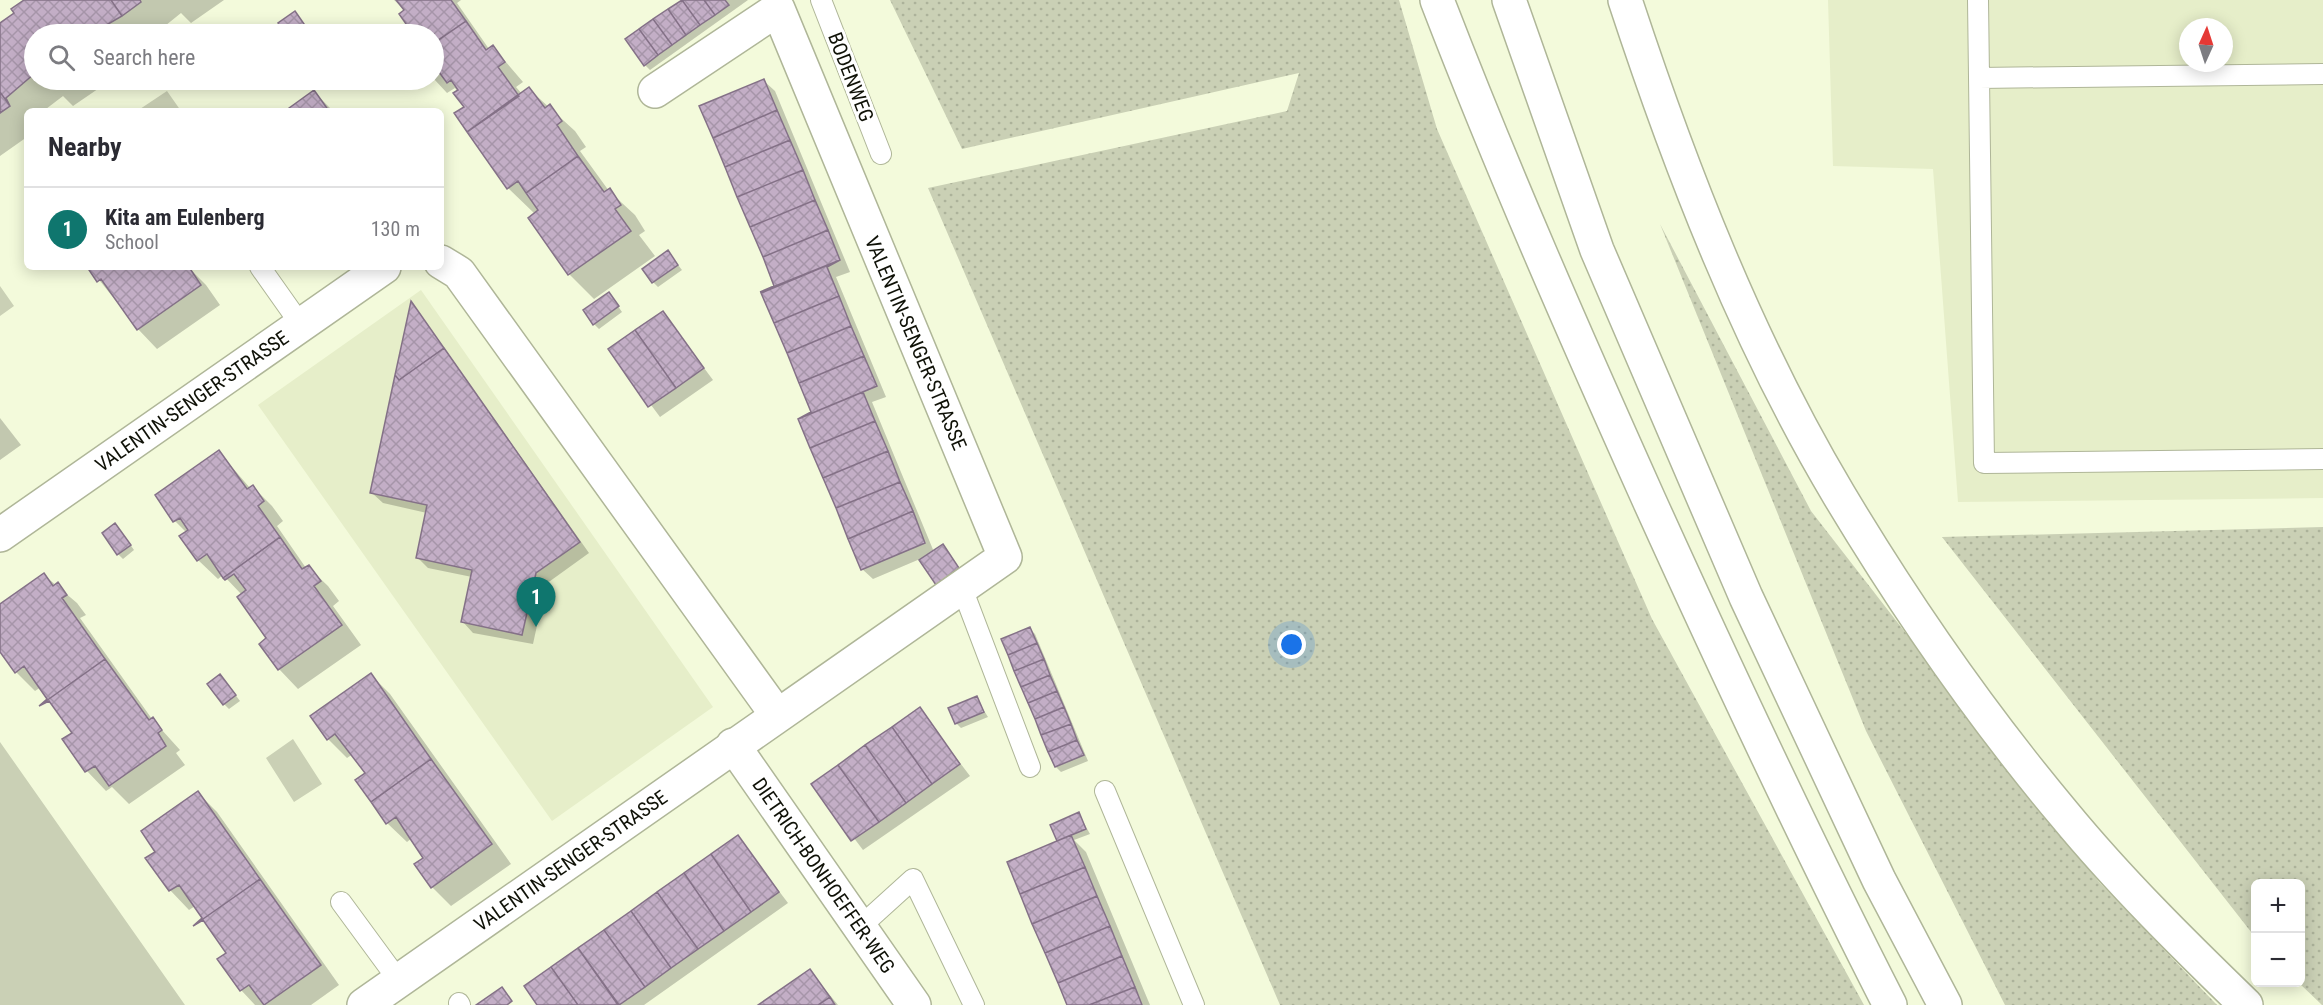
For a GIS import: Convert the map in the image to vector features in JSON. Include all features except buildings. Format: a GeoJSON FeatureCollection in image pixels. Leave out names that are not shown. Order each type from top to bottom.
{"type":"FeatureCollection","features":[{"type":"Feature","properties":{"kind":"main road"},"geometry":{"type":"LineString","coordinates":[[1437,0],[1482,118],[1710,636],[1824,877],[1890,1005]]}},
{"type":"Feature","properties":{"kind":"main road"},"geometry":{"type":"LineString","coordinates":[[1509,0],[1597,250],[1746,597],[1878,880],[1945,1005]]}},
{"type":"Feature","properties":{"kind":"main road"},"geometry":{"type":"LineString","coordinates":[[1624,0],[1677,152],[1718,251],[1767,359],[1838,493],[1908,604],[2024,765],[2129,888],[2246,1005]]}},
{"type":"Feature","properties":{"kind":"main road","name":"VALENTIN-SENGER-STRASSE"},"geometry":{"type":"LineString","coordinates":[[364,1005],[1005,557],[778,9],[655,91]]}},
{"type":"Feature","properties":{"kind":"main road"},"geometry":{"type":"LineString","coordinates":[[444,264],[459,273],[777,715]]}},
{"type":"Feature","properties":{"kind":"main road","name":"VALENTIN-SENGER-STRASSE"},"geometry":{"type":"LineString","coordinates":[[0,535],[380,270]]}},
{"type":"Feature","properties":{"kind":"main road","name":"DIETRICH-BONHOEFFER-WEG"},"geometry":{"type":"LineString","coordinates":[[733,746],[914,1005]]}},
{"type":"Feature","properties":{"kind":"lane","name":"BODENWEG"},"geometry":{"type":"LineString","coordinates":[[821,0],[881,154]]}},
{"type":"Feature","properties":{"kind":"lane"},"geometry":{"type":"LineString","coordinates":[[1978,0],[1984,463],[2323,459]]}},
{"type":"Feature","properties":{"kind":"lane"},"geometry":{"type":"LineString","coordinates":[[1979,78],[2323,74]]}},
{"type":"Feature","properties":{"kind":"lane"},"geometry":{"type":"LineString","coordinates":[[262,270],[301,325]]}},
{"type":"Feature","properties":{"kind":"lane"},"geometry":{"type":"LineString","coordinates":[[962,588],[1030,768]]}},
{"type":"Feature","properties":{"kind":"lane"},"geometry":{"type":"LineString","coordinates":[[1105,791],[1194,1005]]}},
{"type":"Feature","properties":{"kind":"lane"},"geometry":{"type":"LineString","coordinates":[[860,927],[913,879],[974,1005]]}},
{"type":"Feature","properties":{"kind":"lane"},"geometry":{"type":"LineString","coordinates":[[341,902],[399,981]]}},
{"type":"Feature","properties":{"kind":"shaded area"},"geometry":{"type":"Polygon","coordinates":[[[890,0],[1399,0],[1437,129],[1652,619],[1864,1005],[1280,1005],[928,188],[1287,111],[1299,73],[962,149],[890,0]]]}},
{"type":"Feature","properties":{"kind":"shaded area"},"geometry":{"type":"Polygon","coordinates":[[[1828,0],[2323,0],[2323,498],[1958,502],[1933,169],[1833,166],[1828,0]]]}},
{"type":"Feature","properties":{"kind":"shaded area"},"geometry":{"type":"Polygon","coordinates":[[[167,91],[179,108],[142,108],[167,91]]]}},
{"type":"Feature","properties":{"kind":"shaded area"},"geometry":{"type":"Polygon","coordinates":[[[1660,224],[1811,511],[2099,882],[2217,1005],[2005,1005],[1866,731],[1660,224]]]}},
{"type":"Feature","properties":{"kind":"shaded area"},"geometry":{"type":"Polygon","coordinates":[[[0,286],[14,306],[0,316],[0,286]]]}},
{"type":"Feature","properties":{"kind":"shaded area"},"geometry":{"type":"Polygon","coordinates":[[[421,290],[713,707],[552,821],[258,405],[421,290]]]}},
{"type":"Feature","properties":{"kind":"shaded area"},"geometry":{"type":"Polygon","coordinates":[[[2323,527],[2323,1005],[2303,987],[2305,987],[2305,879],[2251,879],[2251,932],[1942,537],[2323,527]]]}},
{"type":"Feature","properties":{"kind":"shaded area"},"geometry":{"type":"Polygon","coordinates":[[[293,739],[322,784],[294,802],[266,758],[293,739]]]}},
{"type":"Feature","properties":{"kind":"shaded area"},"geometry":{"type":"Polygon","coordinates":[[[0,742],[185,1005],[0,1005],[0,742]]]}},
{"type":"Feature","properties":{"kind":"place","name":"Kita am Eulenberg"},"geometry":{"type":"Point","coordinates":[536,627]}}]}
